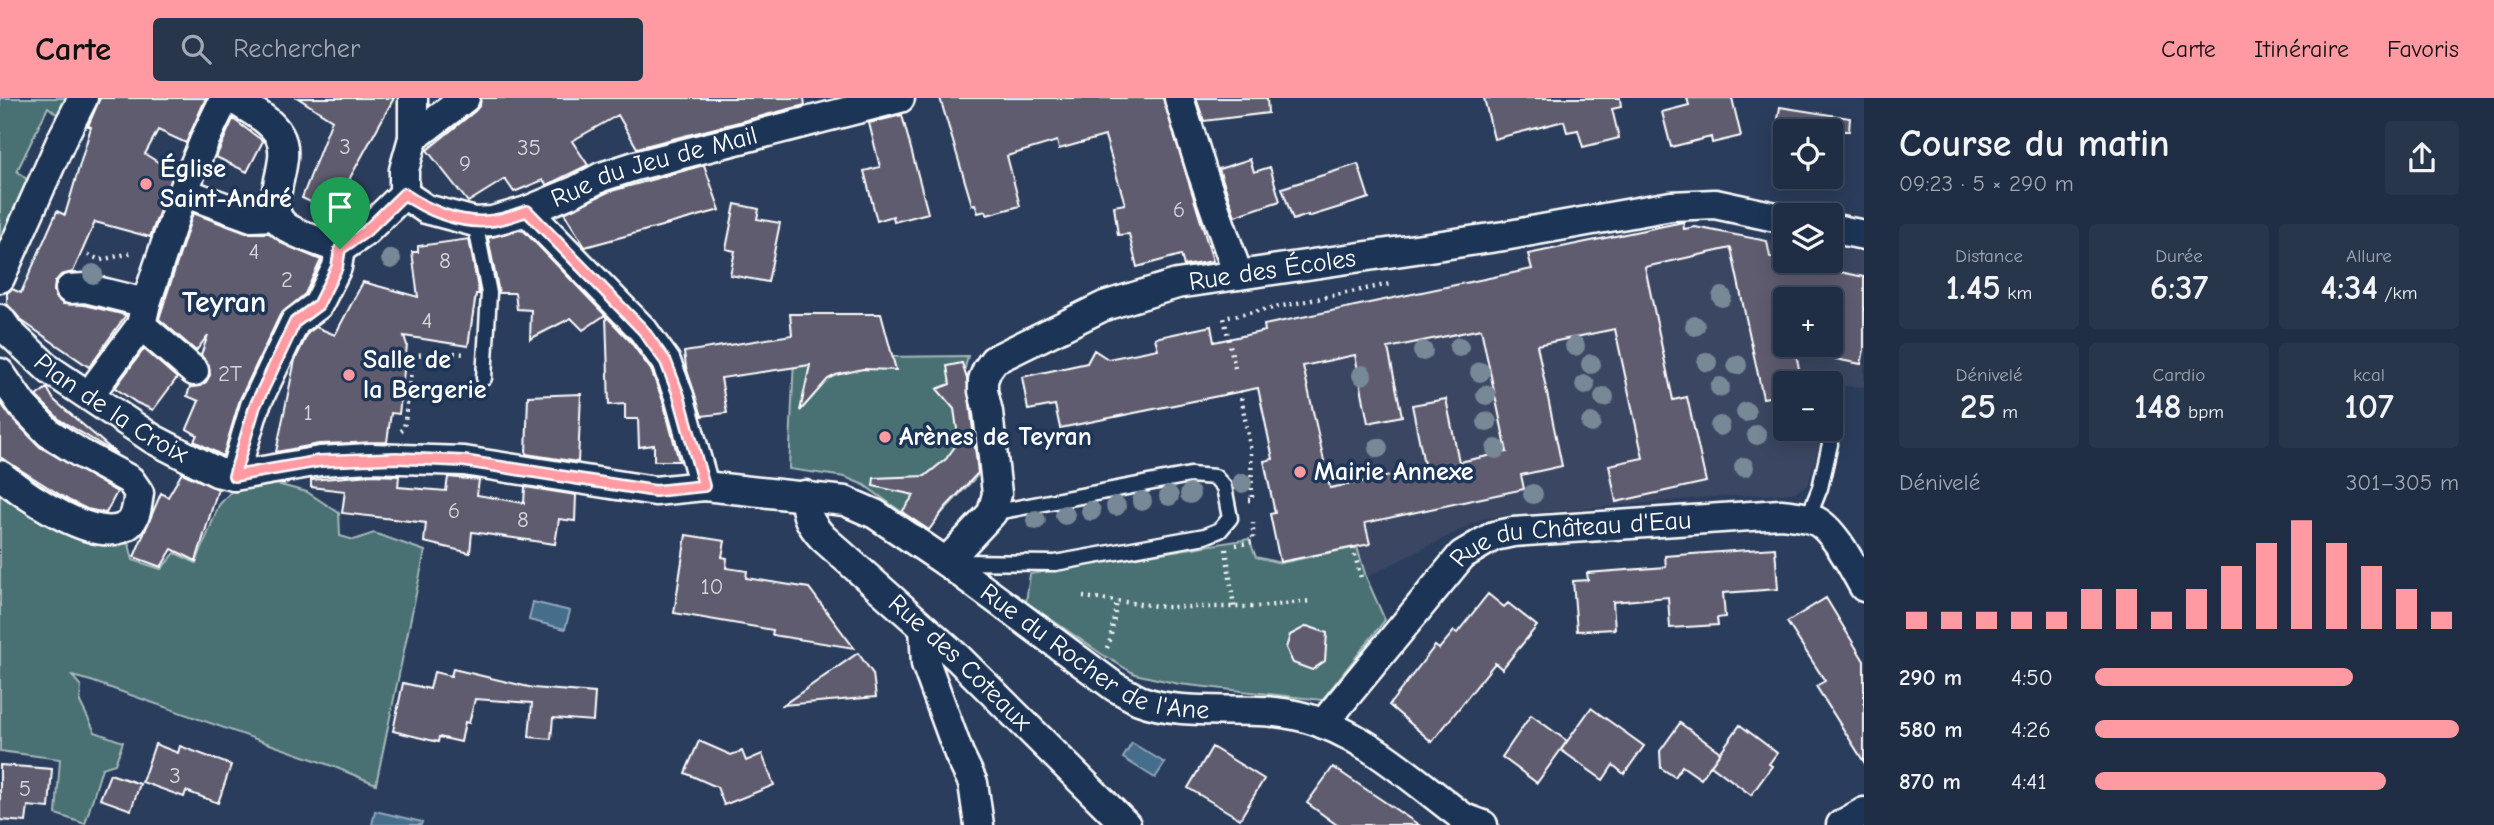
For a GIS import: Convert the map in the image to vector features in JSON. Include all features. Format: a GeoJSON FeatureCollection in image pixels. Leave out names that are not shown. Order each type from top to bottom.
{"type":"FeatureCollection","features":[{"type":"Feature","properties":{"kind":"street"},"geometry":{"type":"LineString","coordinates":[[0,278],[83,98]]}},
{"type":"Feature","properties":{"kind":"street"},"geometry":{"type":"LineString","coordinates":[[98,383],[144,314],[157,246],[225,98]]}},
{"type":"Feature","properties":{"kind":"street"},"geometry":{"type":"LineString","coordinates":[[232,98],[272,125],[281,138],[283,149],[275,205],[276,216],[286,227],[340,249]]}},
{"type":"Feature","properties":{"kind":"street"},"geometry":{"type":"LineString","coordinates":[[234,476],[255,406],[295,322],[318,305],[337,267],[340,249],[365,232],[404,194],[404,170],[413,138],[413,98]]}},
{"type":"Feature","properties":{"kind":"street"},"geometry":{"type":"LineString","coordinates":[[413,138],[465,98]]}},
{"type":"Feature","properties":{"kind":"street","name":"Rue du Jeu de Mail"},"geometry":{"type":"LineString","coordinates":[[483,221],[527,211],[601,177],[635,166],[900,98]]}},
{"type":"Feature","properties":{"kind":"street"},"geometry":{"type":"LineString","coordinates":[[1179,98],[1238,275]]}},
{"type":"Feature","properties":{"kind":"street"},"geometry":{"type":"LineString","coordinates":[[183,192],[252,217],[276,216]]}},
{"type":"Feature","properties":{"kind":"street"},"geometry":{"type":"LineString","coordinates":[[404,194],[426,209],[483,221]]}},
{"type":"Feature","properties":{"kind":"street","name":"Rue des Écoles"},"geometry":{"type":"LineString","coordinates":[[992,513],[997,494],[983,380],[994,360],[1104,306],[1177,284],[1504,236],[1671,206],[1715,204],[1773,216]]}},
{"type":"Feature","properties":{"kind":"street"},"geometry":{"type":"LineString","coordinates":[[527,211],[643,330],[666,362],[679,396],[704,486]]}},
{"type":"Feature","properties":{"kind":"street"},"geometry":{"type":"LineString","coordinates":[[1843,231],[1864,235]]}},
{"type":"Feature","properties":{"kind":"street"},"geometry":{"type":"LineString","coordinates":[[71,289],[85,288],[144,314],[194,371]]}},
{"type":"Feature","properties":{"kind":"street","name":"Plan de la Croix"},"geometry":{"type":"LineString","coordinates":[[0,319],[9,332],[50,370],[144,433],[218,472],[234,476]]}},
{"type":"Feature","properties":{"kind":"street"},"geometry":{"type":"LineString","coordinates":[[0,373],[23,406],[49,433],[130,480],[139,493],[136,510],[131,522],[115,530],[103,531],[86,527],[19,490],[0,475]]}},
{"type":"Feature","properties":{"kind":"street","name":"Rue du Rocher de l'Ane"},"geometry":{"type":"LineString","coordinates":[[234,476],[320,461],[396,458],[464,461],[655,491],[704,486],[845,500],[875,514],[946,562],[1115,687],[1140,700],[1171,707],[1281,713],[1323,724],[1359,741],[1464,818],[1483,825]]}},
{"type":"Feature","properties":{"kind":"street","name":"Rue des Coteaux"},"geometry":{"type":"LineString","coordinates":[[805,495],[805,510],[811,525],[958,658],[1126,825]]}},
{"type":"Feature","properties":{"kind":"street"},"geometry":{"type":"LineString","coordinates":[[946,562],[992,513]]}},
{"type":"Feature","properties":{"kind":"street","name":"Rue du Château d'Eau"},"geometry":{"type":"LineString","coordinates":[[1323,724],[1462,555],[1494,537],[1513,532],[1781,514],[1808,518]]}},
{"type":"Feature","properties":{"kind":"street"},"geometry":{"type":"LineString","coordinates":[[1808,518],[1817,521],[1832,535],[1864,586]]}},
{"type":"Feature","properties":{"kind":"street"},"geometry":{"type":"LineString","coordinates":[[925,628],[926,664],[959,754],[973,783],[979,825]]}},
{"type":"Feature","properties":{"kind":"street"},"geometry":{"type":"LineString","coordinates":[[1841,825],[1864,812]]}},
{"type":"Feature","properties":{"kind":"lane"},"geometry":{"type":"LineString","coordinates":[[483,221],[489,293],[484,378]]}},
{"type":"Feature","properties":{"kind":"lane"},"geometry":{"type":"LineString","coordinates":[[1808,518],[1819,488],[1829,443]]}},
{"type":"Feature","properties":{"kind":"lane"},"geometry":{"type":"LineString","coordinates":[[946,562],[1055,563],[1205,537],[1220,530],[1230,518],[1224,487],[1215,477],[1190,474],[992,513]]}},
{"type":"Feature","properties":{"kind":"path"},"geometry":{"type":"LineString","coordinates":[[88,255],[101,260],[157,246]]}},
{"type":"Feature","properties":{"kind":"path"},"geometry":{"type":"LineString","coordinates":[[396,438],[404,429],[404,403],[413,355],[453,353],[485,357]]}},
{"type":"Feature","properties":{"kind":"path"},"geometry":{"type":"LineString","coordinates":[[1228,504],[1252,500],[1251,452],[1240,391]]}},
{"type":"Feature","properties":{"kind":"path"},"geometry":{"type":"LineString","coordinates":[[1353,548],[1361,578]]}},
{"type":"Feature","properties":{"kind":"path"},"geometry":{"type":"LineString","coordinates":[[1228,564],[1234,607]]}},
{"type":"Feature","properties":{"kind":"path"},"geometry":{"type":"LineString","coordinates":[[1083,597],[1165,607],[1234,607],[1311,601]]}},
{"type":"Feature","properties":{"kind":"path"},"geometry":{"type":"LineString","coordinates":[[1110,640],[1117,601]]}},
{"type":"Feature","properties":{"kind":"shaded area"},"geometry":{"type":"Polygon","coordinates":[[[1683,222],[1684,229],[1773,241],[1773,273],[1843,273],[1843,249],[1864,253],[1864,387],[1843,386],[1843,371],[1773,371],[1773,441],[1839,443],[1820,444],[1808,485],[1793,493],[1710,497],[1484,518],[1366,577],[1357,547],[1370,544],[1357,486],[1331,496],[1273,459],[1247,335],[1265,331],[1264,325],[1531,270],[1528,254],[1683,222]]]}},
{"type":"Feature","properties":{"kind":"shaded area"},"geometry":{"type":"Polygon","coordinates":[[[533,602],[570,611],[565,629],[529,620],[533,602]]]}},
{"type":"Feature","properties":{"kind":"shaded area"},"geometry":{"type":"Polygon","coordinates":[[[1132,743],[1165,763],[1155,778],[1123,758],[1132,743]]]}},
{"type":"Feature","properties":{"kind":"shaded area"},"geometry":{"type":"Polygon","coordinates":[[[375,811],[422,822],[421,825],[372,825],[375,811]]]}},
{"type":"Feature","properties":{"kind":"green space"},"geometry":{"type":"Polygon","coordinates":[[[0,98],[76,98],[64,120],[48,107],[17,171],[32,184],[0,254],[0,98]]]}},
{"type":"Feature","properties":{"kind":"green space","name":"Arènes de Teyran"},"geometry":{"type":"Polygon","coordinates":[[[968,356],[964,372],[974,401],[981,447],[977,476],[928,531],[864,485],[845,477],[789,469],[794,358],[968,356]]]}},
{"type":"Feature","properties":{"kind":"green space"},"geometry":{"type":"Polygon","coordinates":[[[261,480],[307,492],[339,513],[340,536],[354,540],[374,533],[425,551],[376,784],[332,766],[72,676],[81,686],[80,702],[95,732],[123,742],[115,764],[102,768],[85,824],[56,814],[60,759],[0,751],[0,488],[83,535],[129,544],[133,560],[161,569],[175,553],[196,563],[219,505],[238,484],[261,480]]]}},
{"type":"Feature","properties":{"kind":"green space"},"geometry":{"type":"Polygon","coordinates":[[[1249,539],[1256,557],[1281,563],[1357,547],[1366,577],[1385,620],[1322,700],[1179,684],[1135,674],[1026,602],[1030,574],[1249,539]]]}},
{"type":"Feature","properties":{"kind":"building"},"geometry":{"type":"Polygon","coordinates":[[[100,98],[206,98],[186,143],[158,130],[145,154],[174,172],[150,237],[95,222],[73,272],[61,275],[55,282],[56,298],[63,304],[84,305],[126,315],[89,367],[22,321],[7,304],[7,293],[12,289],[21,293],[57,211],[65,215],[91,127],[88,126],[100,98]]]}},
{"type":"Feature","properties":{"kind":"building"},"geometry":{"type":"Polygon","coordinates":[[[298,98],[394,98],[334,213],[302,198],[332,120],[298,98]]]}},
{"type":"Feature","properties":{"kind":"building"},"geometry":{"type":"Polygon","coordinates":[[[481,98],[804,98],[805,105],[637,148],[618,115],[572,141],[588,165],[547,185],[543,180],[514,192],[505,179],[468,202],[427,150],[475,111],[481,98]]]}},
{"type":"Feature","properties":{"kind":"building"},"geometry":{"type":"Polygon","coordinates":[[[940,98],[1163,98],[1213,261],[1184,266],[1181,255],[1137,267],[1129,234],[1118,235],[1114,206],[1125,204],[1105,136],[1059,149],[1057,141],[1007,156],[1020,206],[987,215],[986,211],[978,213],[975,204],[972,205],[940,98]]]}},
{"type":"Feature","properties":{"kind":"building"},"geometry":{"type":"Polygon","coordinates":[[[1196,98],[1267,98],[1268,113],[1204,121],[1196,98]]]}},
{"type":"Feature","properties":{"kind":"building"},"geometry":{"type":"Polygon","coordinates":[[[1484,98],[1620,98],[1621,107],[1612,109],[1619,138],[1583,147],[1578,130],[1567,132],[1564,121],[1494,139],[1484,98]]]}},
{"type":"Feature","properties":{"kind":"building"},"geometry":{"type":"Polygon","coordinates":[[[1687,98],[1732,98],[1741,136],[1712,143],[1711,137],[1671,147],[1662,112],[1689,105],[1687,98]]]}},
{"type":"Feature","properties":{"kind":"building"},"geometry":{"type":"Polygon","coordinates":[[[1780,107],[1850,118],[1849,131],[1843,131],[1843,119],[1778,119],[1780,107]]]}},
{"type":"Feature","properties":{"kind":"building"},"geometry":{"type":"Polygon","coordinates":[[[902,115],[928,213],[894,222],[893,216],[877,221],[864,171],[880,167],[869,123],[902,115]]]}},
{"type":"Feature","properties":{"kind":"building"},"geometry":{"type":"Polygon","coordinates":[[[233,119],[263,141],[247,172],[216,157],[233,119]]]}},
{"type":"Feature","properties":{"kind":"building"},"geometry":{"type":"Polygon","coordinates":[[[1250,159],[1254,172],[1270,167],[1280,201],[1235,216],[1219,169],[1250,159]]]}},
{"type":"Feature","properties":{"kind":"building"},"geometry":{"type":"Polygon","coordinates":[[[1358,164],[1369,198],[1293,220],[1282,188],[1358,164]]]}},
{"type":"Feature","properties":{"kind":"building"},"geometry":{"type":"Polygon","coordinates":[[[704,165],[720,210],[585,247],[564,213],[608,192],[704,165]]]}},
{"type":"Feature","properties":{"kind":"building"},"geometry":{"type":"Polygon","coordinates":[[[735,204],[759,209],[757,219],[780,223],[768,282],[730,275],[735,251],[726,249],[735,204]]]}},
{"type":"Feature","properties":{"kind":"building"},"geometry":{"type":"Polygon","coordinates":[[[193,213],[246,233],[269,233],[283,244],[321,260],[305,294],[280,315],[240,399],[223,456],[194,441],[197,435],[187,429],[199,401],[187,396],[190,387],[200,386],[210,375],[209,365],[201,355],[208,335],[196,351],[159,319],[193,213]]]}},
{"type":"Feature","properties":{"kind":"building"},"geometry":{"type":"Polygon","coordinates":[[[1683,222],[1684,229],[1695,227],[1767,241],[1770,257],[1773,258],[1773,273],[1843,273],[1864,277],[1864,350],[1861,364],[1830,358],[1843,357],[1843,287],[1773,287],[1773,357],[1797,357],[1799,371],[1773,371],[1773,396],[1763,398],[1731,248],[1645,267],[1673,400],[1687,397],[1706,482],[1616,502],[1609,465],[1643,458],[1615,329],[1537,345],[1562,466],[1521,475],[1524,489],[1365,523],[1370,544],[1280,562],[1270,514],[1275,513],[1264,461],[1273,459],[1258,388],[1060,428],[1055,405],[1028,410],[1022,377],[1087,363],[1094,350],[1108,359],[1158,349],[1155,338],[1211,326],[1214,342],[1265,331],[1264,325],[1532,269],[1528,254],[1683,222]],[[1481,329],[1388,348],[1402,416],[1368,423],[1355,355],[1303,366],[1330,488],[1425,469],[1412,405],[1446,399],[1459,462],[1507,452],[1481,329]]]}},
{"type":"Feature","properties":{"kind":"building"},"geometry":{"type":"Polygon","coordinates":[[[524,231],[605,315],[583,330],[571,318],[530,339],[531,310],[517,309],[515,293],[499,293],[488,238],[524,231]]]}},
{"type":"Feature","properties":{"kind":"building"},"geometry":{"type":"Polygon","coordinates":[[[469,239],[479,294],[476,294],[468,346],[404,336],[407,345],[399,414],[391,413],[387,442],[319,444],[276,452],[295,360],[308,333],[316,327],[335,335],[363,282],[418,297],[412,252],[418,252],[418,246],[469,239]]]}},
{"type":"Feature","properties":{"kind":"building"},"geometry":{"type":"Polygon","coordinates":[[[790,314],[881,314],[896,370],[863,369],[836,375],[828,379],[800,411],[810,365],[721,378],[727,413],[702,416],[686,367],[684,352],[792,335],[790,314]]]}},
{"type":"Feature","properties":{"kind":"building"},"geometry":{"type":"Polygon","coordinates":[[[606,316],[630,341],[651,370],[663,401],[679,461],[654,461],[654,445],[639,447],[638,419],[625,419],[625,404],[609,405],[606,316]]]}},
{"type":"Feature","properties":{"kind":"building"},"geometry":{"type":"Polygon","coordinates":[[[144,349],[177,378],[153,410],[115,388],[144,349]]]}},
{"type":"Feature","properties":{"kind":"building"},"geometry":{"type":"Polygon","coordinates":[[[962,363],[967,379],[978,473],[945,508],[929,530],[902,512],[914,495],[873,486],[874,478],[925,476],[946,459],[956,445],[957,429],[954,409],[937,389],[950,384],[947,366],[962,363]]]}},
{"type":"Feature","properties":{"kind":"building"},"geometry":{"type":"Polygon","coordinates":[[[47,388],[54,400],[117,454],[60,420],[36,396],[47,388]]]}},
{"type":"Feature","properties":{"kind":"building"},"geometry":{"type":"Polygon","coordinates":[[[581,394],[578,462],[526,454],[528,396],[581,394]]]}},
{"type":"Feature","properties":{"kind":"building"},"geometry":{"type":"Polygon","coordinates":[[[0,402],[40,447],[117,492],[106,513],[87,509],[70,501],[0,457],[0,402]]]}},
{"type":"Feature","properties":{"kind":"building"},"geometry":{"type":"Polygon","coordinates":[[[182,473],[218,489],[196,561],[172,549],[161,567],[134,557],[161,493],[168,497],[182,473]]]}},
{"type":"Feature","properties":{"kind":"building"},"geometry":{"type":"Polygon","coordinates":[[[370,475],[399,476],[398,487],[446,491],[448,477],[479,480],[477,495],[524,503],[525,487],[576,495],[575,521],[559,519],[555,544],[472,532],[470,553],[424,542],[426,523],[342,513],[345,491],[311,487],[311,480],[370,475]]]}},
{"type":"Feature","properties":{"kind":"building"},"geometry":{"type":"Polygon","coordinates":[[[686,535],[725,541],[722,557],[727,558],[726,568],[747,571],[746,578],[809,588],[854,648],[772,635],[773,630],[674,613],[686,535]]]}},
{"type":"Feature","properties":{"kind":"building"},"geometry":{"type":"Polygon","coordinates":[[[1775,548],[1778,589],[1723,593],[1725,617],[1717,618],[1718,625],[1670,628],[1668,597],[1613,602],[1615,629],[1577,631],[1573,581],[1588,580],[1587,573],[1666,567],[1665,556],[1775,548]]]}},
{"type":"Feature","properties":{"kind":"building"},"geometry":{"type":"Polygon","coordinates":[[[1488,594],[1504,607],[1508,603],[1537,626],[1502,669],[1495,663],[1432,742],[1389,705],[1435,646],[1439,649],[1454,631],[1457,633],[1488,594]]]}},
{"type":"Feature","properties":{"kind":"building"},"geometry":{"type":"Polygon","coordinates":[[[1826,598],[1864,661],[1864,762],[1816,686],[1825,681],[1787,622],[1826,598]]]}},
{"type":"Feature","properties":{"kind":"building"},"geometry":{"type":"Polygon","coordinates":[[[1307,626],[1327,633],[1325,661],[1312,670],[1293,663],[1286,648],[1290,635],[1307,626]]]}},
{"type":"Feature","properties":{"kind":"building"},"geometry":{"type":"Polygon","coordinates":[[[858,653],[873,674],[876,697],[783,705],[858,653]]]}},
{"type":"Feature","properties":{"kind":"building"},"geometry":{"type":"Polygon","coordinates":[[[453,669],[533,688],[595,693],[593,721],[553,718],[551,739],[529,737],[532,703],[475,699],[469,723],[465,722],[461,742],[439,737],[438,742],[393,731],[403,683],[430,689],[434,672],[451,676],[453,669]]]}},
{"type":"Feature","properties":{"kind":"building"},"geometry":{"type":"Polygon","coordinates":[[[1591,708],[1644,746],[1624,774],[1613,765],[1603,780],[1561,750],[1591,708]]]}},
{"type":"Feature","properties":{"kind":"building"},"geometry":{"type":"Polygon","coordinates":[[[1531,715],[1567,741],[1537,783],[1502,757],[1531,715]]]}},
{"type":"Feature","properties":{"kind":"building"},"geometry":{"type":"Polygon","coordinates":[[[1680,723],[1720,752],[1701,779],[1682,766],[1675,777],[1661,768],[1660,751],[1680,723]]]}},
{"type":"Feature","properties":{"kind":"building"},"geometry":{"type":"Polygon","coordinates":[[[1740,725],[1777,753],[1769,764],[1772,766],[1751,795],[1711,765],[1740,725]]]}},
{"type":"Feature","properties":{"kind":"building"},"geometry":{"type":"Polygon","coordinates":[[[699,741],[731,755],[742,751],[746,761],[762,754],[774,785],[724,805],[717,787],[685,773],[699,741]]]}},
{"type":"Feature","properties":{"kind":"building"},"geometry":{"type":"Polygon","coordinates":[[[155,744],[178,753],[180,746],[231,765],[218,803],[186,791],[184,797],[142,782],[155,744]]]}},
{"type":"Feature","properties":{"kind":"building"},"geometry":{"type":"Polygon","coordinates":[[[1212,747],[1264,779],[1240,819],[1188,788],[1212,747]]]}},
{"type":"Feature","properties":{"kind":"building"},"geometry":{"type":"Polygon","coordinates":[[[0,765],[52,769],[49,808],[28,806],[26,822],[0,820],[0,765]]]}},
{"type":"Feature","properties":{"kind":"building"},"geometry":{"type":"Polygon","coordinates":[[[1333,767],[1419,825],[1337,825],[1307,803],[1333,767]]]}},
{"type":"Feature","properties":{"kind":"building"},"geometry":{"type":"Polygon","coordinates":[[[110,774],[140,784],[131,810],[100,799],[110,774]]]}},
{"type":"Feature","properties":{"kind":"place","name":"Église Saint-André"},"geometry":{"type":"Point","coordinates":[146,184]}},
{"type":"Feature","properties":{"kind":"place","name":"Salle de la Bergerie"},"geometry":{"type":"Point","coordinates":[349,375]}},
{"type":"Feature","properties":{"kind":"place","name":"Arènes de Teyran"},"geometry":{"type":"Point","coordinates":[885,437]}},
{"type":"Feature","properties":{"kind":"place","name":"Mairie Annexe"},"geometry":{"type":"Point","coordinates":[1300,472]}},
{"type":"Feature","properties":{"kind":"district","name":"Teyran"},"geometry":{"type":"Point","coordinates":[224,302]}},
{"type":"Feature","properties":{"kind":"route"},"geometry":{"type":"LineString","coordinates":[[404,194],[426,209],[475,222],[492,221],[527,211],[643,330],[666,362],[679,396],[704,486],[655,491],[464,461],[396,458],[320,461],[234,476],[255,406],[295,322],[318,305],[337,267],[340,249],[365,232],[404,194]]}}]}
